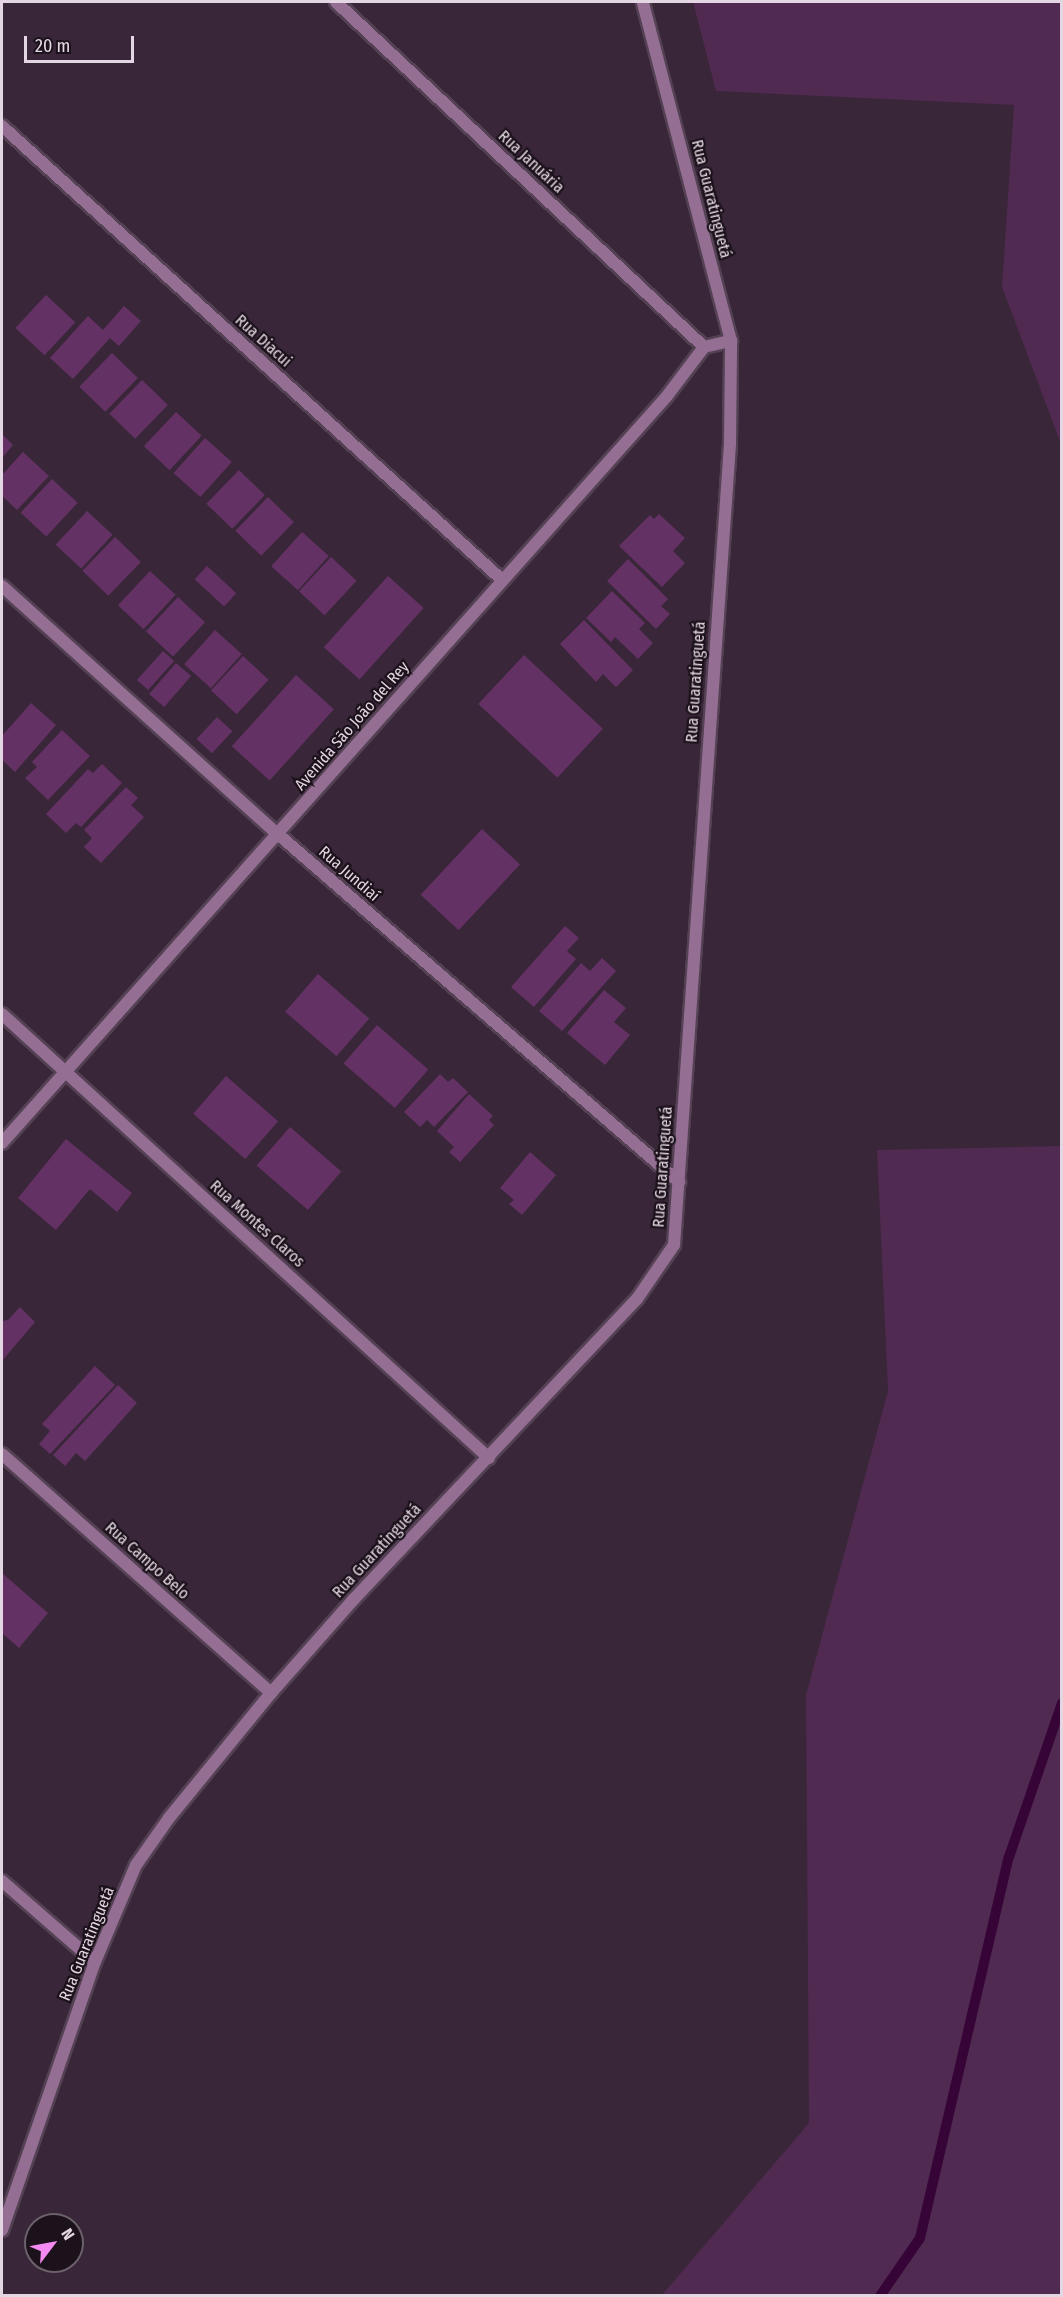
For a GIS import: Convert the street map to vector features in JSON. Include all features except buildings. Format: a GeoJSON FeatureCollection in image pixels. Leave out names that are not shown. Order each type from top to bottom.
{"type":"FeatureCollection","features":[{"type":"Feature","properties":{"kind":"street","name":"Rua Januária"},"geometry":{"type":"LineString","coordinates":[[336,2],[704,347]]}},
{"type":"Feature","properties":{"kind":"street","name":"Rua Guaratinguetá"},"geometry":{"type":"LineString","coordinates":[[2,2230],[95,1962],[136,1865],[169,1818],[272,1693],[354,1599],[637,1299],[674,1245],[730,444],[730,341],[643,2]]}},
{"type":"Feature","properties":{"kind":"street","name":"Rua Diacui"},"geometry":{"type":"LineString","coordinates":[[2,126],[501,579]]}},
{"type":"Feature","properties":{"kind":"street"},"geometry":{"type":"LineString","coordinates":[[704,347],[730,341]]}},
{"type":"Feature","properties":{"kind":"street","name":"Avenida São João del Rey"},"geometry":{"type":"LineString","coordinates":[[2,1143],[279,835],[501,579],[667,396],[704,347]]}},
{"type":"Feature","properties":{"kind":"street","name":"Rua Jundiaí"},"geometry":{"type":"LineString","coordinates":[[2,586],[279,835],[679,1182]]}},
{"type":"Feature","properties":{"kind":"street","name":"Rua Montes Claros"},"geometry":{"type":"LineString","coordinates":[[2,1014],[489,1458]]}},
{"type":"Feature","properties":{"kind":"street","name":"Rua Campo Belo"},"geometry":{"type":"LineString","coordinates":[[2,1454],[272,1693]]}},
{"type":"Feature","properties":{"kind":"street"},"geometry":{"type":"LineString","coordinates":[[2,1881],[95,1962]]}},
{"type":"Feature","properties":{"kind":"shaded area"},"geometry":{"type":"Polygon","coordinates":[[[693,2],[1061,2],[1061,444],[1002,287],[1014,105],[716,91],[693,2]]]}},
{"type":"Feature","properties":{"kind":"shaded area"},"geometry":{"type":"Polygon","coordinates":[[[1061,1146],[1061,2295],[662,2295],[809,2123],[806,1695],[888,1391],[877,1150],[1061,1146]]]}},
{"type":"Feature","properties":{"kind":"waterway"},"geometry":{"type":"LineString","coordinates":[[880,2296],[920,2238],[1009,1857],[1062,1703]]}}]}
